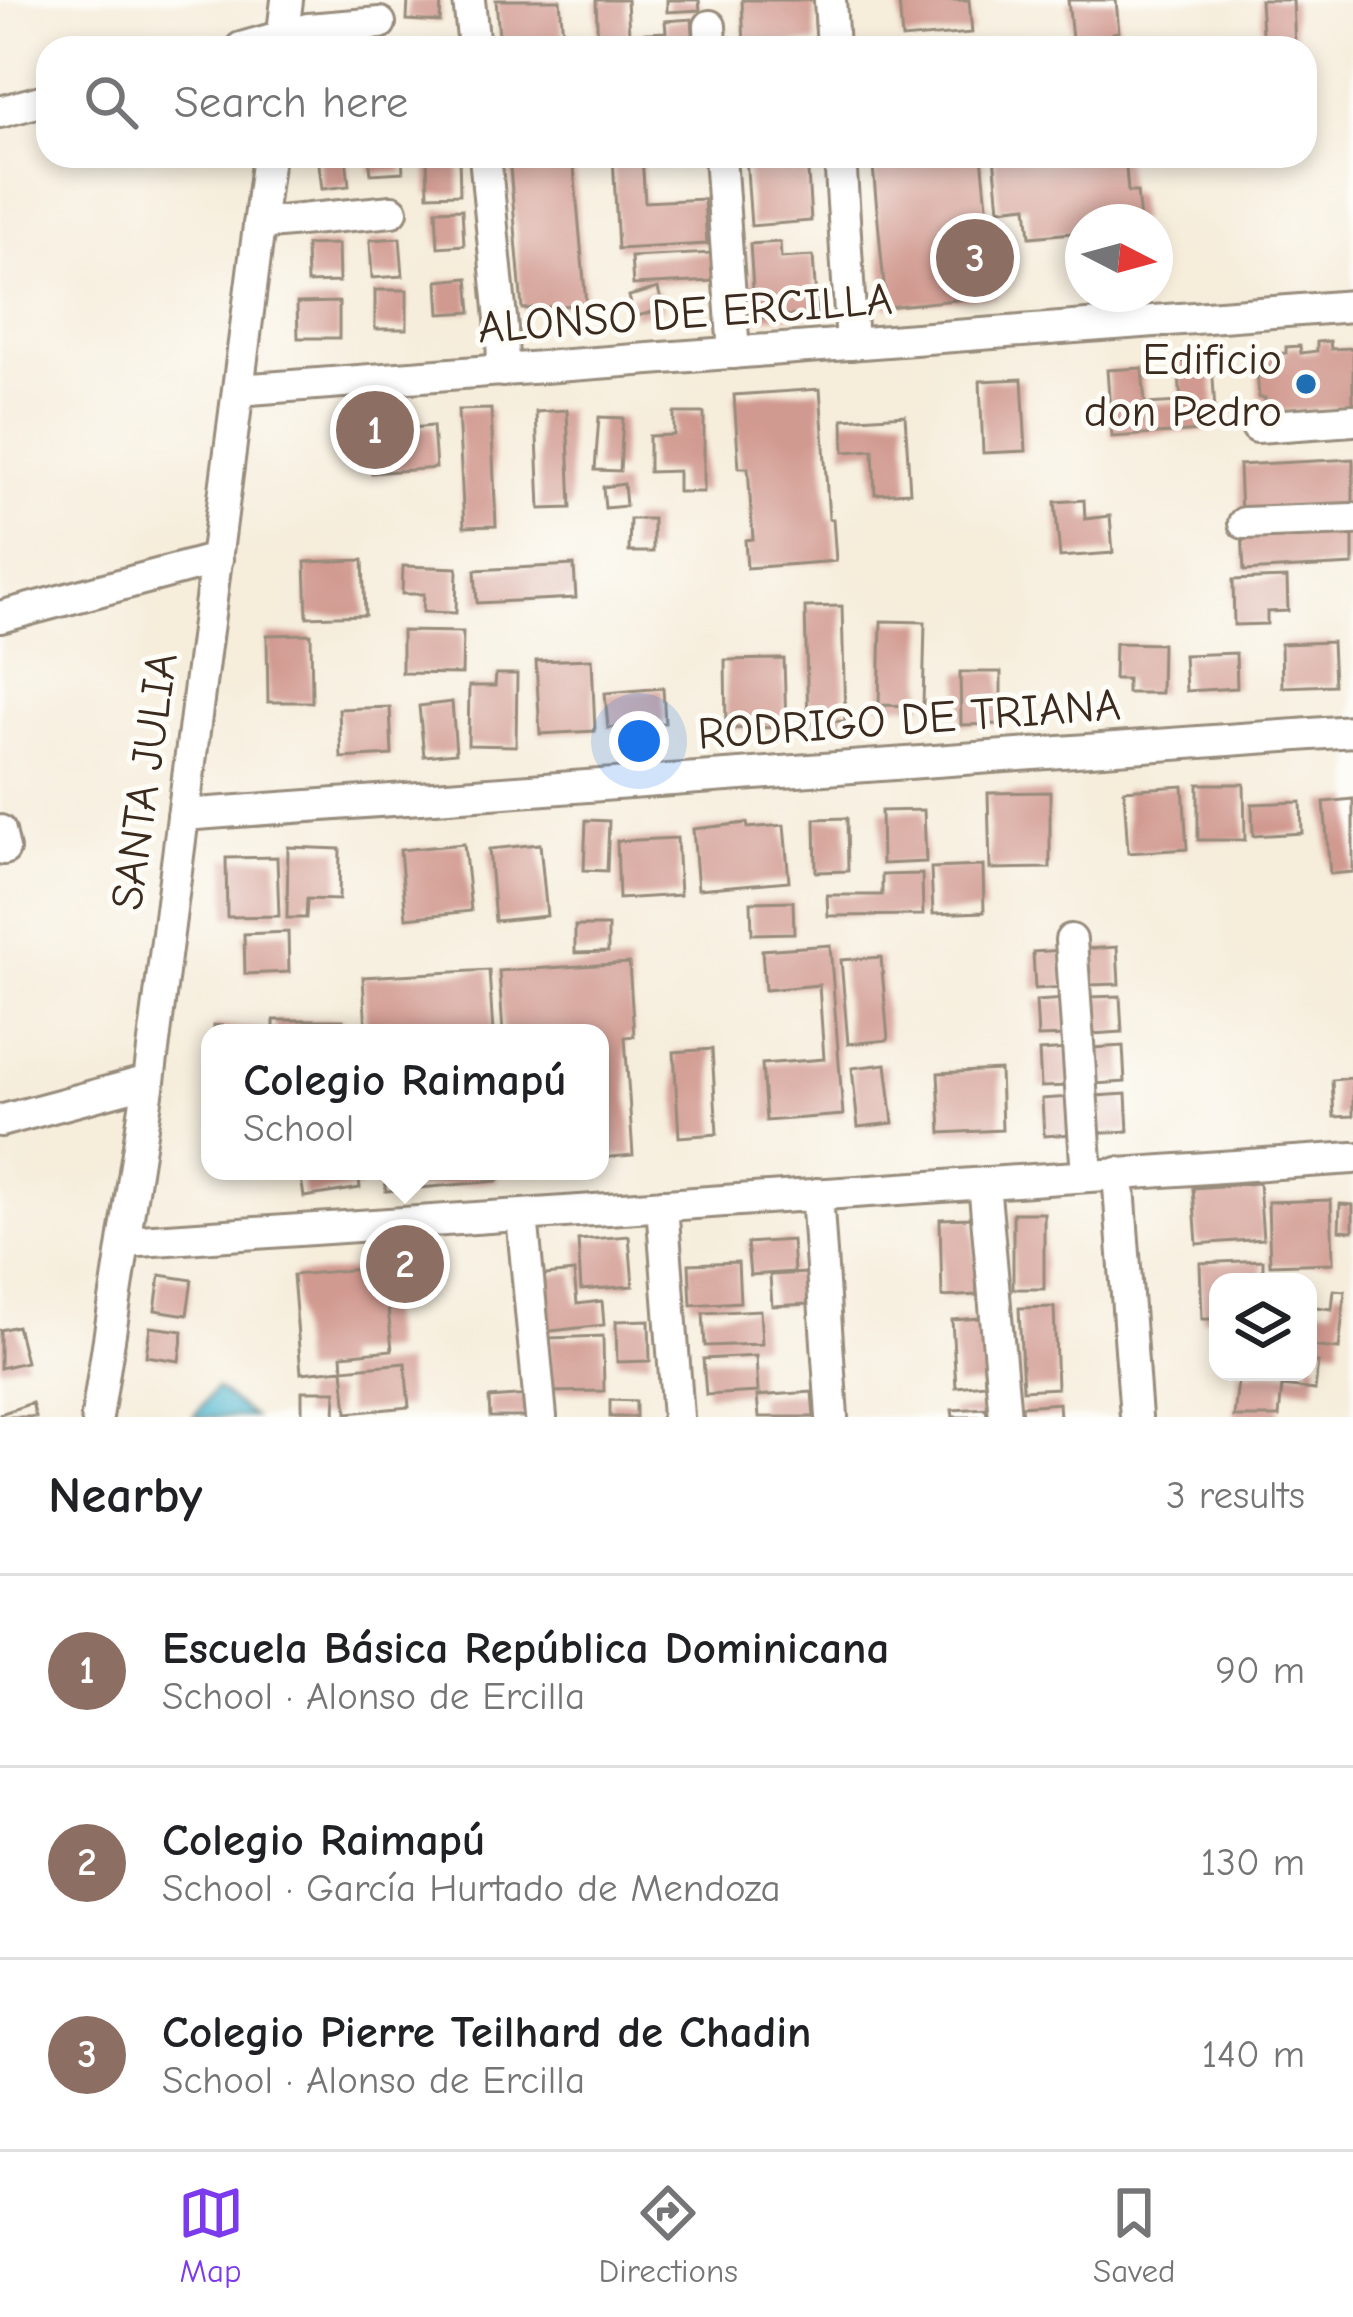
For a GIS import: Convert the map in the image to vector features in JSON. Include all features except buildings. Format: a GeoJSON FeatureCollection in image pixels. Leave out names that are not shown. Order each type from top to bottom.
{"type":"FeatureCollection","features":[{"type":"Feature","properties":{"kind":"street"},"geometry":{"type":"LineString","coordinates":[[283,36],[287,0]]}},
{"type":"Feature","properties":{"kind":"street"},"geometry":{"type":"LineString","coordinates":[[470,0],[473,36]]}},
{"type":"Feature","properties":{"kind":"street"},"geometry":{"type":"LineString","coordinates":[[830,0],[832,36]]}},
{"type":"Feature","properties":{"kind":"street"},"geometry":{"type":"LineString","coordinates":[[294,36],[308,29],[380,23]]}},
{"type":"Feature","properties":{"kind":"street"},"geometry":{"type":"LineString","coordinates":[[0,112],[36,102]]}},
{"type":"Feature","properties":{"kind":"street","name":"SANTA JULIA"},"geometry":{"type":"LineString","coordinates":[[97,1417],[148,1081],[266,168]]}},
{"type":"Feature","properties":{"kind":"street"},"geometry":{"type":"LineString","coordinates":[[486,168],[503,371]]}},
{"type":"Feature","properties":{"kind":"street"},"geometry":{"type":"LineString","coordinates":[[720,168],[734,353]]}},
{"type":"Feature","properties":{"kind":"street"},"geometry":{"type":"LineString","coordinates":[[841,168],[852,344]]}},
{"type":"Feature","properties":{"kind":"street"},"geometry":{"type":"LineString","coordinates":[[259,224],[392,211]]}},
{"type":"Feature","properties":{"kind":"street","name":"ALONSO DE ERCILLA"},"geometry":{"type":"LineString","coordinates":[[238,391],[1353,306]]}},
{"type":"Feature","properties":{"kind":"street"},"geometry":{"type":"LineString","coordinates":[[1257,427],[1353,420]]}},
{"type":"Feature","properties":{"kind":"street"},"geometry":{"type":"LineString","coordinates":[[1244,524],[1353,519]]}},
{"type":"Feature","properties":{"kind":"street"},"geometry":{"type":"LineString","coordinates":[[0,617],[217,560]]}},
{"type":"Feature","properties":{"kind":"street","name":"RODRIGO DE TRIANA"},"geometry":{"type":"LineString","coordinates":[[183,815],[1353,731]]}},
{"type":"Feature","properties":{"kind":"street"},"geometry":{"type":"LineString","coordinates":[[1071,940],[1136,1417]]}},
{"type":"Feature","properties":{"kind":"street"},"geometry":{"type":"LineString","coordinates":[[0,1121],[148,1081]]}},
{"type":"Feature","properties":{"kind":"street"},"geometry":{"type":"LineString","coordinates":[[125,1242],[1353,1158]]}},
{"type":"Feature","properties":{"kind":"street"},"geometry":{"type":"LineString","coordinates":[[984,1183],[1005,1417]]}},
{"type":"Feature","properties":{"kind":"street"},"geometry":{"type":"LineString","coordinates":[[817,1194],[832,1417]]}},
{"type":"Feature","properties":{"kind":"street"},"geometry":{"type":"LineString","coordinates":[[662,1205],[678,1417]]}},
{"type":"Feature","properties":{"kind":"street"},"geometry":{"type":"LineString","coordinates":[[523,1215],[541,1417]]}},
{"type":"Feature","properties":{"kind":"water"},"geometry":{"type":"Polygon","coordinates":[[[216,1388],[253,1417],[193,1417],[216,1388]]]}},
{"type":"Feature","properties":{"kind":"place","name":"Colegio Pierre Teilhard de Chadin"},"geometry":{"type":"Point","coordinates":[975,258]}},
{"type":"Feature","properties":{"kind":"place","name":"Edificio don Pedro"},"geometry":{"type":"Point","coordinates":[1306,384]}},
{"type":"Feature","properties":{"kind":"place","name":"Escuela Básica República Dominicana"},"geometry":{"type":"Point","coordinates":[375,430]}},
{"type":"Feature","properties":{"kind":"place","name":"Colegio Raimapú"},"geometry":{"type":"Point","coordinates":[405,1264]}}]}
